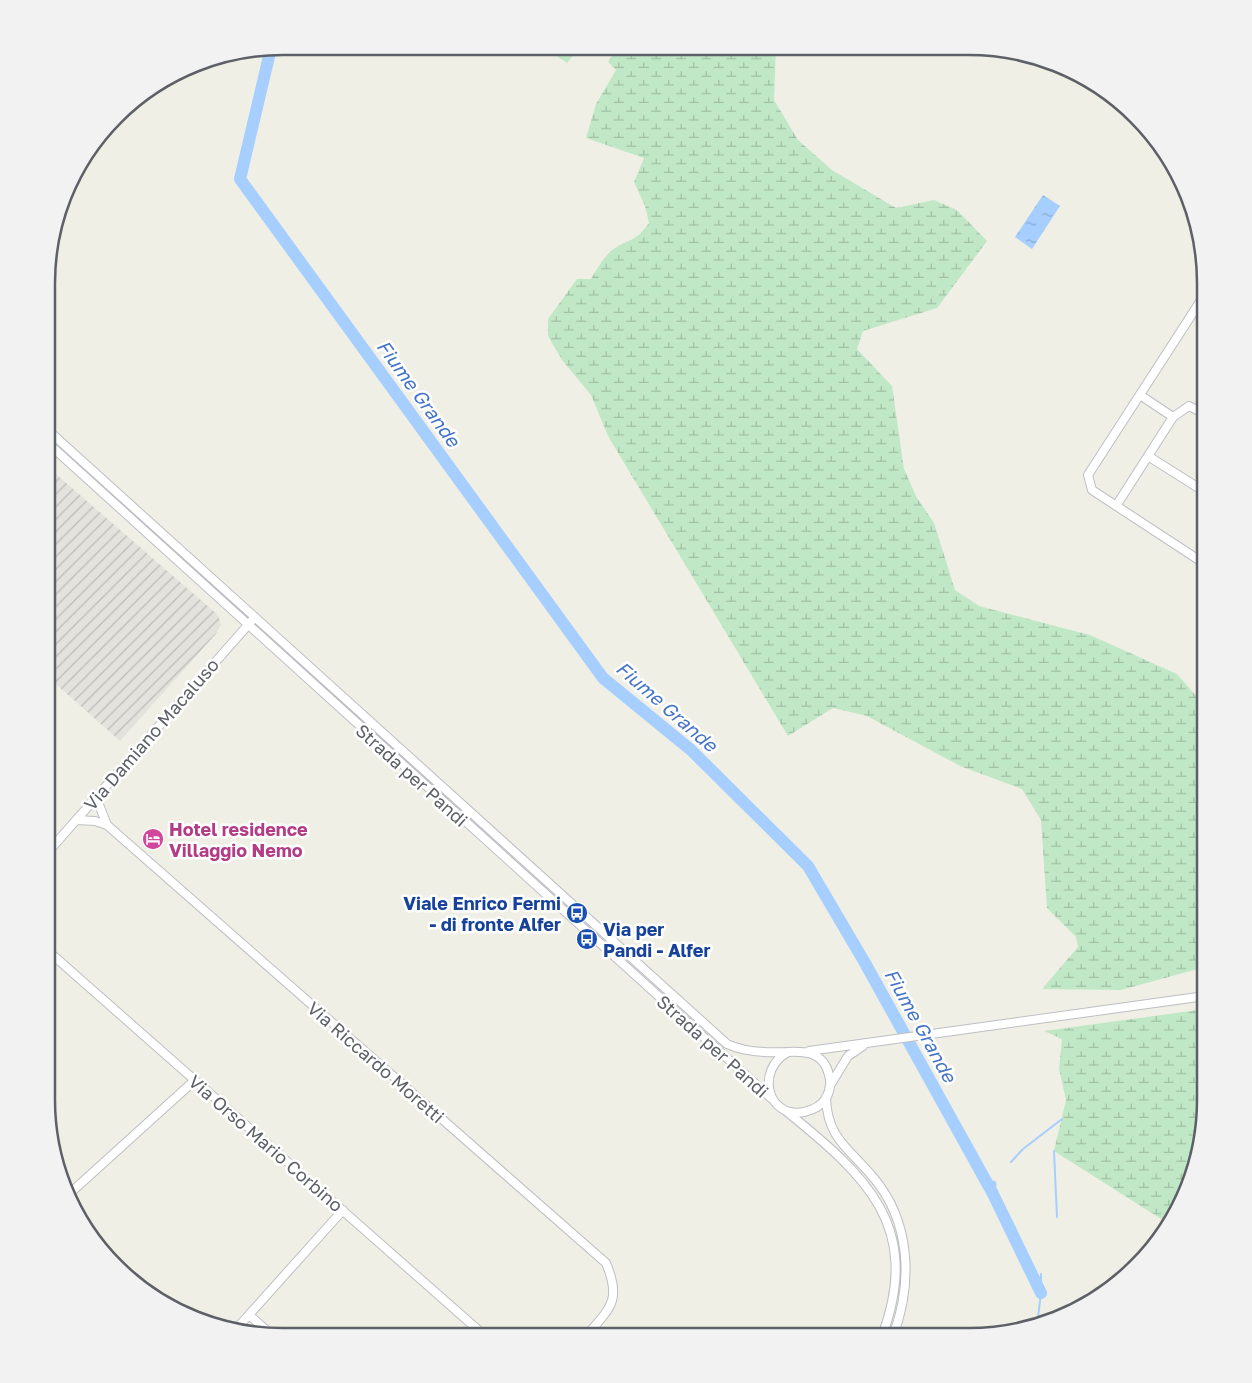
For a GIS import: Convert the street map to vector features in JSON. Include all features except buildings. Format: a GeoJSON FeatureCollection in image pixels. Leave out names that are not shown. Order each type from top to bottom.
{"type":"FeatureCollection","features":[{"type":"Feature","properties":{"kind":"street"},"geometry":{"type":"LineString","coordinates":[[1197,306],[1088,475],[1092,490],[1197,559]]}},
{"type":"Feature","properties":{"kind":"street"},"geometry":{"type":"LineString","coordinates":[[1140,394],[1173,417]]}},
{"type":"Feature","properties":{"kind":"street"},"geometry":{"type":"LineString","coordinates":[[1116,506],[1173,417],[1189,406],[1197,410]]}},
{"type":"Feature","properties":{"kind":"street","name":"Strada per Pandi"},"geometry":{"type":"LineString","coordinates":[[55,437],[727,1044],[736,1048],[788,1052],[806,1051],[1197,998]]}},
{"type":"Feature","properties":{"kind":"street","name":"Strada per Pandi"},"geometry":{"type":"LineString","coordinates":[[55,450],[247,626],[580,923],[779,1106],[799,1113],[810,1111],[826,1097],[835,1075],[848,1056],[857,1048],[869,1043]]}},
{"type":"Feature","properties":{"kind":"street"},"geometry":{"type":"LineString","coordinates":[[1148,456],[1197,487]]}},
{"type":"Feature","properties":{"kind":"street","name":"Via Damiano Macaluso"},"geometry":{"type":"LineString","coordinates":[[55,844],[254,617]]}},
{"type":"Feature","properties":{"kind":"street","name":"Via Riccardo Moretti"},"geometry":{"type":"LineString","coordinates":[[96,797],[107,825],[606,1264],[615,1284],[610,1308],[593,1328]]}},
{"type":"Feature","properties":{"kind":"street"},"geometry":{"type":"LineString","coordinates":[[76,820],[95,820],[107,825]]}},
{"type":"Feature","properties":{"kind":"street","name":"Via Orso Mario Corbino"},"geometry":{"type":"LineString","coordinates":[[55,956],[476,1328]]}},
{"type":"Feature","properties":{"kind":"street"},"geometry":{"type":"LineString","coordinates":[[806,1051],[822,1060],[828,1069],[830,1088]]}},
{"type":"Feature","properties":{"kind":"street","name":"Strada per Pandi"},"geometry":{"type":"LineString","coordinates":[[779,1106],[768,1089],[770,1071],[780,1056],[788,1052]]}},
{"type":"Feature","properties":{"kind":"street"},"geometry":{"type":"LineString","coordinates":[[74,1190],[195,1080]]}},
{"type":"Feature","properties":{"kind":"street"},"geometry":{"type":"LineString","coordinates":[[826,1097],[828,1116],[835,1136],[880,1186],[901,1230],[905,1251],[906,1285],[901,1314],[896,1328]]}},
{"type":"Feature","properties":{"kind":"street"},"geometry":{"type":"LineString","coordinates":[[779,1106],[853,1171],[870,1191],[883,1214],[894,1250],[897,1276],[892,1305],[885,1328]]}},
{"type":"Feature","properties":{"kind":"street"},"geometry":{"type":"LineString","coordinates":[[241,1324],[342,1210]]}},
{"type":"Feature","properties":{"kind":"street"},"geometry":{"type":"LineString","coordinates":[[249,1315],[263,1327]]}},
{"type":"Feature","properties":{"kind":"shaded area"},"geometry":{"type":"Polygon","coordinates":[[[55,473],[218,615],[221,625],[215,635],[120,741],[55,683],[55,473]]]}},
{"type":"Feature","properties":{"kind":"green space"},"geometry":{"type":"Polygon","coordinates":[[[556,55],[574,55],[567,63],[556,55]]]}},
{"type":"Feature","properties":{"kind":"green space"},"geometry":{"type":"Polygon","coordinates":[[[613,55],[776,55],[774,100],[798,140],[832,170],[896,208],[934,200],[957,210],[987,241],[937,308],[863,331],[857,349],[892,386],[904,469],[917,498],[934,523],[955,590],[979,606],[1090,635],[1177,674],[1197,697],[1197,969],[1121,990],[1042,989],[1078,947],[1076,937],[1047,908],[1041,820],[1022,789],[960,766],[867,716],[833,708],[788,736],[608,436],[591,395],[562,360],[548,336],[548,319],[577,279],[591,279],[601,262],[611,251],[637,236],[649,223],[645,206],[634,182],[644,158],[586,138],[596,104],[616,70],[608,62],[613,55]]]}},
{"type":"Feature","properties":{"kind":"green space"},"geometry":{"type":"Polygon","coordinates":[[[1197,1010],[1197,1115],[1193,1144],[1180,1187],[1163,1220],[1054,1151],[1066,1100],[1059,1069],[1062,1039],[1044,1031],[1197,1010]]]}},
{"type":"Feature","properties":{"kind":"water"},"geometry":{"type":"Polygon","coordinates":[[[1043,195],[1060,206],[1032,249],[1015,237],[1043,195]]]}},
{"type":"Feature","properties":{"kind":"waterway","name":"Fiume Grande"},"geometry":{"type":"LineString","coordinates":[[269,55],[240,179],[603,678],[691,750],[808,866],[865,963],[992,1192],[1041,1293]]}},
{"type":"Feature","properties":{"kind":"waterway"},"geometry":{"type":"LineString","coordinates":[[1011,1162],[1023,1149],[1062,1119]]}},
{"type":"Feature","properties":{"kind":"waterway","name":"Fiume Grande"},"geometry":{"type":"LineString","coordinates":[[1054,1151],[1057,1217]]}},
{"type":"Feature","properties":{"kind":"waterway","name":"Fiume Grande"},"geometry":{"type":"LineString","coordinates":[[992,1192],[993,1184]]}},
{"type":"Feature","properties":{"kind":"waterway","name":"Fiume Grande"},"geometry":{"type":"LineString","coordinates":[[1038,1317],[1041,1274]]}},
{"type":"Feature","properties":{"kind":"place","name":"Hotel residence Villaggio Nemo"},"geometry":{"type":"Point","coordinates":[153,839]}},
{"type":"Feature","properties":{"kind":"place","name":"Viale Enrico Fermi - di fronte Alfer"},"geometry":{"type":"Point","coordinates":[577,913]}},
{"type":"Feature","properties":{"kind":"place","name":"Via per Pandi - Alfer"},"geometry":{"type":"Point","coordinates":[587,939]}}]}
